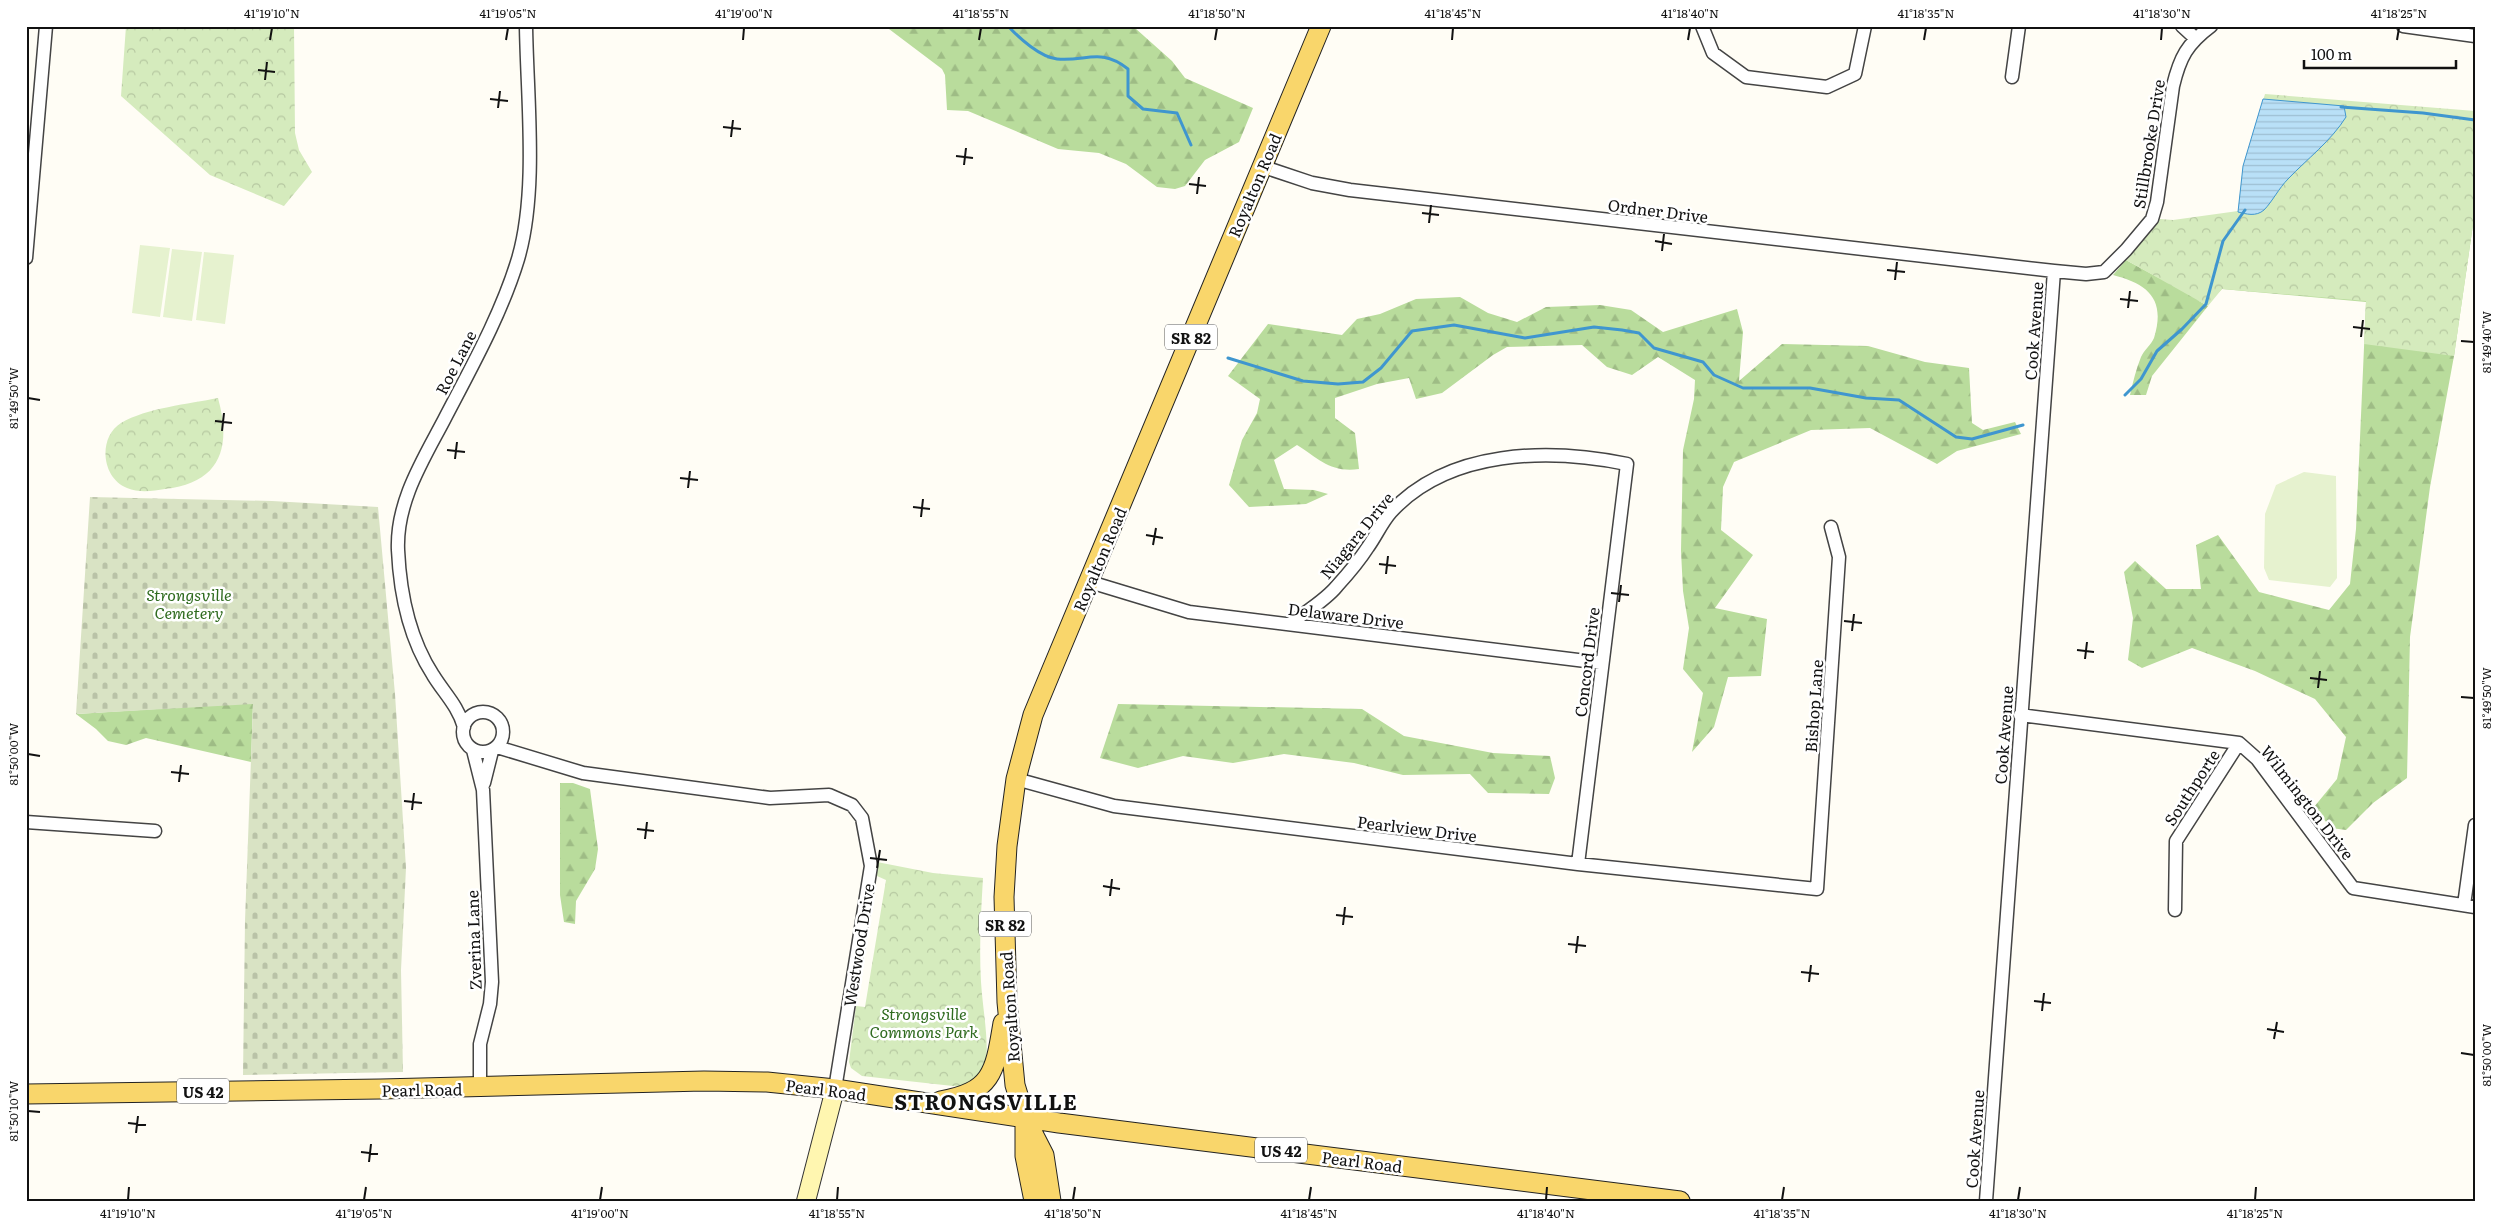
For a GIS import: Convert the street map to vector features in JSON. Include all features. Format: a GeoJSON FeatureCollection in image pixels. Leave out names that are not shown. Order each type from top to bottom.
{"type":"FeatureCollection","features":[{"type":"Feature","properties":{"kind":"main road","name":"Royalton Road"},"geometry":{"type":"LineString","coordinates":[[1051,1201],[1044,1155],[1025,1118],[1015,1085],[1007,1002],[1005,871],[1016,779],[1033,716],[1321,26]]}},
{"type":"Feature","properties":{"kind":"main road"},"geometry":{"type":"LineString","coordinates":[[929,1103],[969,1095],[988,1078],[999,1044],[1007,1002]]}},
{"type":"Feature","properties":{"kind":"main road","name":"Pearl Road"},"geometry":{"type":"LineString","coordinates":[[26,1094],[480,1087],[704,1081],[767,1082],[835,1089],[1025,1118],[1680,1201]]}},
{"type":"Feature","properties":{"kind":"main road","name":"Royalton Road"},"geometry":{"type":"LineString","coordinates":[[1025,1118],[1025,1156],[1034,1201]]}},
{"type":"Feature","properties":{"kind":"street"},"geometry":{"type":"LineString","coordinates":[[26,258],[46,26]]}},
{"type":"Feature","properties":{"kind":"street","name":"Roe Lane"},"geometry":{"type":"LineString","coordinates":[[464,726],[450,697],[433,676],[413,636],[402,590],[398,549],[399,531],[405,500],[414,478],[481,347],[506,293],[518,259],[525,228],[529,189],[526,26]]}},
{"type":"Feature","properties":{"kind":"street"},"geometry":{"type":"LineString","coordinates":[[1702,26],[1713,53],[1746,77],[1827,87],[1855,74],[1865,26]]}},
{"type":"Feature","properties":{"kind":"street"},"geometry":{"type":"LineString","coordinates":[[2012,77],[2019,26]]}},
{"type":"Feature","properties":{"kind":"street"},"geometry":{"type":"LineString","coordinates":[[2182,26],[2195,38]]}},
{"type":"Feature","properties":{"kind":"street","name":"Stillbrooke Drive"},"geometry":{"type":"LineString","coordinates":[[2054,271],[2086,274],[2104,272],[2126,250],[2152,219],[2159,190],[2172,86],[2184,52],[2195,38],[2211,26]]}},
{"type":"Feature","properties":{"kind":"street"},"geometry":{"type":"LineString","coordinates":[[2403,26],[2475,36]]}},
{"type":"Feature","properties":{"kind":"street","name":"Ordner Drive"},"geometry":{"type":"LineString","coordinates":[[1261,166],[1312,183],[1350,190],[2054,271]]}},
{"type":"Feature","properties":{"kind":"street","name":"Cook Avenue"},"geometry":{"type":"LineString","coordinates":[[1986,1201],[2020,715],[2054,271]]}},
{"type":"Feature","properties":{"kind":"street","name":"Niagara Drive"},"geometry":{"type":"LineString","coordinates":[[1290,624],[1336,588],[1368,548],[1390,513],[1418,488],[1458,468],[1534,456],[1590,456],[1626,464]]}},
{"type":"Feature","properties":{"kind":"street","name":"Concord Drive"},"geometry":{"type":"LineString","coordinates":[[1578,864],[1626,464]]}},
{"type":"Feature","properties":{"kind":"street","name":"Bishop Lane"},"geometry":{"type":"LineString","coordinates":[[1817,889],[1839,557],[1831,527]]}},
{"type":"Feature","properties":{"kind":"street","name":"Delaware Drive"},"geometry":{"type":"LineString","coordinates":[[1090,582],[1189,612],[1602,663]]}},
{"type":"Feature","properties":{"kind":"street","name":"Roe Lane"},"geometry":{"type":"LineString","coordinates":[[450,697],[482,712]]}},
{"type":"Feature","properties":{"kind":"street"},"geometry":{"type":"LineString","coordinates":[[482,712],[489,713],[499,719],[503,732],[495,749],[484,753],[473,750],[465,742],[464,726],[469,717],[482,712]]}},
{"type":"Feature","properties":{"kind":"street","name":"Wilmington Drive"},"geometry":{"type":"LineString","coordinates":[[2020,715],[2239,743],[2257,758],[2353,888],[2470,906]]}},
{"type":"Feature","properties":{"kind":"street","name":"Westwood Drive"},"geometry":{"type":"LineString","coordinates":[[503,732],[533,757]]}},
{"type":"Feature","properties":{"kind":"street","name":"Southporte"},"geometry":{"type":"LineString","coordinates":[[2175,910],[2176,841],[2239,743]]}},
{"type":"Feature","properties":{"kind":"street","name":"Westwood Drive"},"geometry":{"type":"LineString","coordinates":[[495,749],[533,757],[583,773],[770,798],[830,795],[846,801],[857,810],[865,830],[871,866],[835,1089],[806,1201]]}},
{"type":"Feature","properties":{"kind":"street","name":"Zverina Lane"},"geometry":{"type":"LineString","coordinates":[[483,790],[495,749]]}},
{"type":"Feature","properties":{"kind":"street","name":"Zverina Lane"},"geometry":{"type":"LineString","coordinates":[[473,750],[483,790],[492,982],[490,1004],[480,1044],[480,1087]]}},
{"type":"Feature","properties":{"kind":"street","name":"Pearlview Drive"},"geometry":{"type":"LineString","coordinates":[[1016,779],[1114,806],[1578,864],[1817,889]]}},
{"type":"Feature","properties":{"kind":"street"},"geometry":{"type":"LineString","coordinates":[[26,822],[155,831]]}},
{"type":"Feature","properties":{"kind":"street"},"geometry":{"type":"LineString","coordinates":[[2470,906],[2475,825]]}},
{"type":"Feature","properties":{"kind":"green space"},"geometry":{"type":"Polygon","coordinates":[[[126,26],[294,26],[295,133],[299,150],[312,172],[284,206],[210,175],[121,96],[126,26]]]}},
{"type":"Feature","properties":{"kind":"green space"},"geometry":{"type":"Polygon","coordinates":[[[885,26],[1135,28],[1172,61],[1185,78],[1253,108],[1239,142],[1205,160],[1185,186],[1175,189],[1157,187],[1126,164],[1099,153],[1058,149],[968,111],[947,110],[945,75],[942,69],[885,26]]]}},
{"type":"Feature","properties":{"kind":"green space"},"geometry":{"type":"Polygon","coordinates":[[[2265,94],[2475,111],[2475,211],[2454,356],[2364,344],[2366,301],[2222,289],[2208,306],[2126,260],[2160,219],[2173,220],[2238,211],[2243,166],[2265,94]]]}},
{"type":"Feature","properties":{"kind":"green space"},"geometry":{"type":"Polygon","coordinates":[[[2475,211],[2454,356],[2430,487],[2410,637],[2407,778],[2373,803],[2346,830],[2331,828],[2314,807],[2337,779],[2346,737],[2315,699],[2255,671],[2192,648],[2142,668],[2128,660],[2133,618],[2124,572],[2135,561],[2166,589],[2201,589],[2196,545],[2218,535],[2259,592],[2329,610],[2350,584],[2356,529],[2366,302],[2222,289],[2206,304],[2197,300],[2208,306],[2152,376],[2146,395],[2130,395],[2141,357],[2154,338],[2158,313],[2156,303],[2145,289],[2136,283],[2113,275],[2126,260],[2159,278],[2475,211]]]}},
{"type":"Feature","properties":{"kind":"green space"},"geometry":{"type":"Polygon","coordinates":[[[140,245],[170,248],[160,317],[132,313],[140,245]]]}},
{"type":"Feature","properties":{"kind":"green space"},"geometry":{"type":"Polygon","coordinates":[[[172,249],[202,252],[192,321],[163,317],[172,249]]]}},
{"type":"Feature","properties":{"kind":"green space"},"geometry":{"type":"Polygon","coordinates":[[[204,252],[234,255],[225,324],[196,320],[204,252]]]}},
{"type":"Feature","properties":{"kind":"green space"},"geometry":{"type":"Polygon","coordinates":[[[1460,297],[1488,313],[1517,322],[1546,307],[1600,305],[1631,310],[1663,332],[1737,309],[1743,332],[1739,381],[1782,344],[1868,346],[1925,362],[1969,368],[1972,423],[1983,430],[2015,422],[2021,434],[1957,451],[1937,464],[1870,428],[1811,430],[1734,462],[1723,487],[1721,530],[1753,555],[1715,608],[1767,619],[1761,676],[1728,677],[1714,727],[1692,752],[1703,693],[1683,669],[1689,628],[1683,591],[1681,551],[1683,450],[1694,399],[1695,380],[1658,357],[1632,375],[1607,367],[1582,345],[1507,347],[1493,355],[1442,393],[1416,399],[1409,378],[1377,384],[1335,398],[1335,418],[1355,433],[1359,469],[1349,470],[1333,467],[1297,445],[1274,460],[1284,489],[1314,490],[1328,494],[1306,504],[1249,507],[1229,485],[1242,440],[1257,413],[1260,399],[1228,376],[1268,324],[1342,335],[1357,319],[1380,314],[1416,299],[1460,297]]]}},
{"type":"Feature","properties":{"kind":"green space"},"geometry":{"type":"Polygon","coordinates":[[[218,398],[222,416],[222,447],[210,471],[184,485],[141,491],[127,488],[118,483],[112,476],[108,467],[106,447],[114,429],[121,423],[155,410],[218,398]]]}},
{"type":"Feature","properties":{"kind":"green space"},"geometry":{"type":"Polygon","coordinates":[[[2304,472],[2336,476],[2337,578],[2330,587],[2269,580],[2264,568],[2265,514],[2276,485],[2304,472]]]}},
{"type":"Feature","properties":{"kind":"green space","name":"Strongsville Cemetery"},"geometry":{"type":"Polygon","coordinates":[[[90,497],[272,501],[378,507],[395,694],[406,868],[401,970],[403,1072],[243,1075],[245,921],[253,704],[76,714],[90,497]]]}},
{"type":"Feature","properties":{"kind":"green space"},"geometry":{"type":"Polygon","coordinates":[[[253,703],[251,762],[146,738],[126,745],[108,741],[76,714],[253,703]]]}},
{"type":"Feature","properties":{"kind":"green space"},"geometry":{"type":"Polygon","coordinates":[[[1118,704],[1362,709],[1404,736],[1493,753],[1550,756],[1555,778],[1549,794],[1488,793],[1470,774],[1403,775],[1354,763],[1284,754],[1233,763],[1183,756],[1138,768],[1100,758],[1118,704]]]}},
{"type":"Feature","properties":{"kind":"green space"},"geometry":{"type":"Polygon","coordinates":[[[560,783],[573,783],[590,789],[598,849],[595,869],[576,901],[575,924],[564,922],[560,895],[560,783]]]}},
{"type":"Feature","properties":{"kind":"green space","name":"Strongsville Commons Park"},"geometry":{"type":"Polygon","coordinates":[[[877,862],[933,873],[983,878],[980,956],[986,1039],[985,1074],[962,1087],[862,1076],[851,1068],[849,1062],[856,1006],[865,1007],[886,880],[877,876],[877,862]]]}},
{"type":"Feature","properties":{"kind":"water"},"geometry":{"type":"Polygon","coordinates":[[[2263,99],[2344,106],[2346,117],[2326,142],[2285,183],[2264,210],[2258,214],[2248,214],[2238,212],[2243,166],[2263,99]]]}},
{"type":"Feature","properties":{"kind":"waterway"},"geometry":{"type":"LineString","coordinates":[[1008,26],[1030,46],[1050,58],[1101,57],[1118,62],[1128,69],[1128,96],[1143,109],[1177,113],[1191,145]]}},
{"type":"Feature","properties":{"kind":"waterway"},"geometry":{"type":"LineString","coordinates":[[2341,107],[2423,113],[2475,120]]}},
{"type":"Feature","properties":{"kind":"waterway"},"geometry":{"type":"LineString","coordinates":[[2125,395],[2141,379],[2157,351],[2206,304],[2223,241],[2245,210]]}},
{"type":"Feature","properties":{"kind":"waterway"},"geometry":{"type":"LineString","coordinates":[[1228,358],[1303,381],[1338,384],[1363,382],[1381,368],[1412,331],[1454,325],[1525,338],[1594,327],[1639,333],[1654,348],[1703,362],[1714,375],[1743,388],[1810,388],[1866,398],[1899,400],[1956,437],[1972,439],[2023,425]]}},
{"type":"Feature","properties":{"kind":"district","name":"STRONGSVILLE"},"geometry":{"type":"Point","coordinates":[986,1100]}}]}
